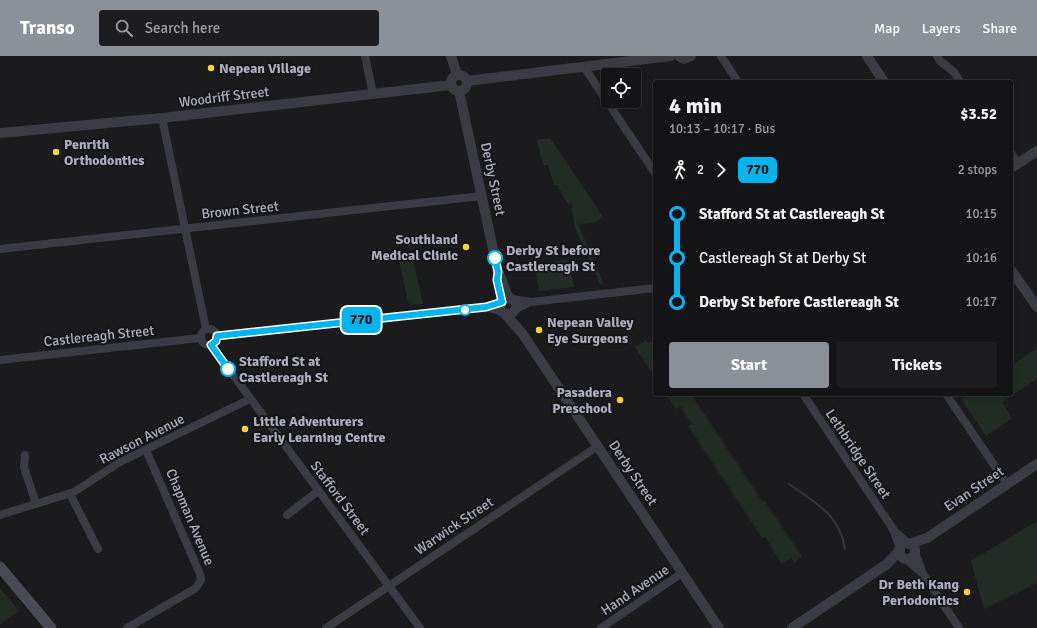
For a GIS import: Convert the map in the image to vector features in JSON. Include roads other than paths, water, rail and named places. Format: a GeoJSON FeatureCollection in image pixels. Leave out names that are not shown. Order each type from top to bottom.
{"type":"FeatureCollection","features":[{"type":"Feature","properties":{"kind":"main road"},"geometry":{"type":"LineString","coordinates":[[0,567],[51,628]]}},
{"type":"Feature","properties":{"kind":"street"},"geometry":{"type":"LineString","coordinates":[[366,56],[373,94]]}},
{"type":"Feature","properties":{"kind":"street"},"geometry":{"type":"LineString","coordinates":[[451,56],[457,75]]}},
{"type":"Feature","properties":{"kind":"street"},"geometry":{"type":"LineString","coordinates":[[467,82],[671,56]]}},
{"type":"Feature","properties":{"kind":"street"},"geometry":{"type":"LineString","coordinates":[[679,56],[684,59],[691,56]]}},
{"type":"Feature","properties":{"kind":"street"},"geometry":{"type":"LineString","coordinates":[[721,56],[737,80]]}},
{"type":"Feature","properties":{"kind":"street"},"geometry":{"type":"LineString","coordinates":[[867,56],[883,80]]}},
{"type":"Feature","properties":{"kind":"street"},"geometry":{"type":"LineString","coordinates":[[937,56],[940,61],[954,72],[959,80]]}},
{"type":"Feature","properties":{"kind":"street"},"geometry":{"type":"LineString","coordinates":[[584,67],[653,170]]}},
{"type":"Feature","properties":{"kind":"street"},"geometry":{"type":"LineString","coordinates":[[457,75],[463,76],[467,82],[465,88],[459,91],[453,89],[451,79],[457,75]]}},
{"type":"Feature","properties":{"kind":"street","name":"Woodriff Street"},"geometry":{"type":"LineString","coordinates":[[0,133],[162,118],[451,85]]}},
{"type":"Feature","properties":{"kind":"street","name":"Derby Street"},"geometry":{"type":"LineString","coordinates":[[459,91],[498,272],[502,280],[506,300]]}},
{"type":"Feature","properties":{"kind":"street"},"geometry":{"type":"LineString","coordinates":[[162,118],[206,329]]}},
{"type":"Feature","properties":{"kind":"street"},"geometry":{"type":"LineString","coordinates":[[1014,166],[1037,150]]}},
{"type":"Feature","properties":{"kind":"street","name":"Brown Street"},"geometry":{"type":"LineString","coordinates":[[0,249],[482,196]]}},
{"type":"Feature","properties":{"kind":"street"},"geometry":{"type":"LineString","coordinates":[[1013,273],[1037,307]]}},
{"type":"Feature","properties":{"kind":"street"},"geometry":{"type":"LineString","coordinates":[[217,336],[486,307],[506,300],[531,302],[653,288]]}},
{"type":"Feature","properties":{"kind":"street"},"geometry":{"type":"LineString","coordinates":[[506,300],[515,302],[515,310]]}},
{"type":"Feature","properties":{"kind":"street"},"geometry":{"type":"LineString","coordinates":[[504,313],[500,308],[506,300]]}},
{"type":"Feature","properties":{"kind":"street"},"geometry":{"type":"LineString","coordinates":[[486,307],[512,314],[515,310],[531,302]]}},
{"type":"Feature","properties":{"kind":"street","name":"Derby Street"},"geometry":{"type":"LineString","coordinates":[[515,310],[522,333]]}},
{"type":"Feature","properties":{"kind":"street","name":"Derby Street"},"geometry":{"type":"LineString","coordinates":[[504,313],[522,333],[719,628]]}},
{"type":"Feature","properties":{"kind":"street"},"geometry":{"type":"LineString","coordinates":[[206,329],[213,330],[217,336]]}},
{"type":"Feature","properties":{"kind":"street"},"geometry":{"type":"LineString","coordinates":[[206,329],[202,332],[200,338],[203,344],[211,345],[216,341],[217,336]]}},
{"type":"Feature","properties":{"kind":"street","name":"Castlereagh Street"},"geometry":{"type":"LineString","coordinates":[[0,360],[200,338]]}},
{"type":"Feature","properties":{"kind":"street","name":"Stafford Street"},"geometry":{"type":"LineString","coordinates":[[211,345],[420,628]]}},
{"type":"Feature","properties":{"kind":"street","name":"Lethbridge Street"},"geometry":{"type":"LineString","coordinates":[[803,396],[893,529],[912,548],[923,574],[959,628]]}},
{"type":"Feature","properties":{"kind":"street"},"geometry":{"type":"LineString","coordinates":[[947,396],[1007,484]]}},
{"type":"Feature","properties":{"kind":"street","name":"Rawson Avenue"},"geometry":{"type":"LineString","coordinates":[[0,515],[70,494],[116,464],[250,399]]}},
{"type":"Feature","properties":{"kind":"street","name":"Warwick Street"},"geometry":{"type":"LineString","coordinates":[[326,628],[388,585],[598,446]]}},
{"type":"Feature","properties":{"kind":"street","name":"Chapman Avenue"},"geometry":{"type":"LineString","coordinates":[[128,628],[196,588],[200,584],[201,580],[200,574],[146,450]]}},
{"type":"Feature","properties":{"kind":"street"},"geometry":{"type":"LineString","coordinates":[[24,455],[24,467],[36,504]]}},
{"type":"Feature","properties":{"kind":"street","name":"Evan Street"},"geometry":{"type":"LineString","coordinates":[[912,548],[1037,464]]}},
{"type":"Feature","properties":{"kind":"street"},"geometry":{"type":"LineString","coordinates":[[287,515],[318,491]]}},
{"type":"Feature","properties":{"kind":"street"},"geometry":{"type":"LineString","coordinates":[[70,494],[98,549]]}},
{"type":"Feature","properties":{"kind":"street","name":"Lethbridge Street"},"geometry":{"type":"LineString","coordinates":[[893,529],[900,549]]}},
{"type":"Feature","properties":{"kind":"street"},"geometry":{"type":"LineString","coordinates":[[792,628],[887,564],[904,544],[912,548],[911,558],[887,564]]}},
{"type":"Feature","properties":{"kind":"street"},"geometry":{"type":"LineString","coordinates":[[900,549],[900,554],[906,559]]}},
{"type":"Feature","properties":{"kind":"street","name":"Lethbridge Street"},"geometry":{"type":"LineString","coordinates":[[906,559],[923,574]]}},
{"type":"Feature","properties":{"kind":"street","name":"Hand Avenue"},"geometry":{"type":"LineString","coordinates":[[601,628],[682,573]]}},
{"type":"Feature","properties":{"kind":"waterway"},"geometry":{"type":"LineString","coordinates":[[789,484],[825,510],[832,518],[838,527],[845,549]]}},
{"type":"Feature","properties":{"kind":"place","name":"Nepean Village"},"geometry":{"type":"Point","coordinates":[211,68]}},
{"type":"Feature","properties":{"kind":"place","name":"Penrith Orthodontics"},"geometry":{"type":"Point","coordinates":[56,152]}},
{"type":"Feature","properties":{"kind":"place","name":"Southland Medical Clinic"},"geometry":{"type":"Point","coordinates":[466,247]}},
{"type":"Feature","properties":{"kind":"place","name":"Derby St before Castlereagh St"},"geometry":{"type":"Point","coordinates":[495,258]}},
{"type":"Feature","properties":{"kind":"place","name":"Nepean Valley Eye Surgeons"},"geometry":{"type":"Point","coordinates":[539,330]}},
{"type":"Feature","properties":{"kind":"place","name":"Stafford St at Castlereagh St"},"geometry":{"type":"Point","coordinates":[228,369]}},
{"type":"Feature","properties":{"kind":"place","name":"Pasadera Preschool"},"geometry":{"type":"Point","coordinates":[620,400]}},
{"type":"Feature","properties":{"kind":"place","name":"Little Adventurers Early Learning Centre"},"geometry":{"type":"Point","coordinates":[245,429]}},
{"type":"Feature","properties":{"kind":"place","name":"Dr Beth Kang Periodontics"},"geometry":{"type":"Point","coordinates":[967,592]}}]}
